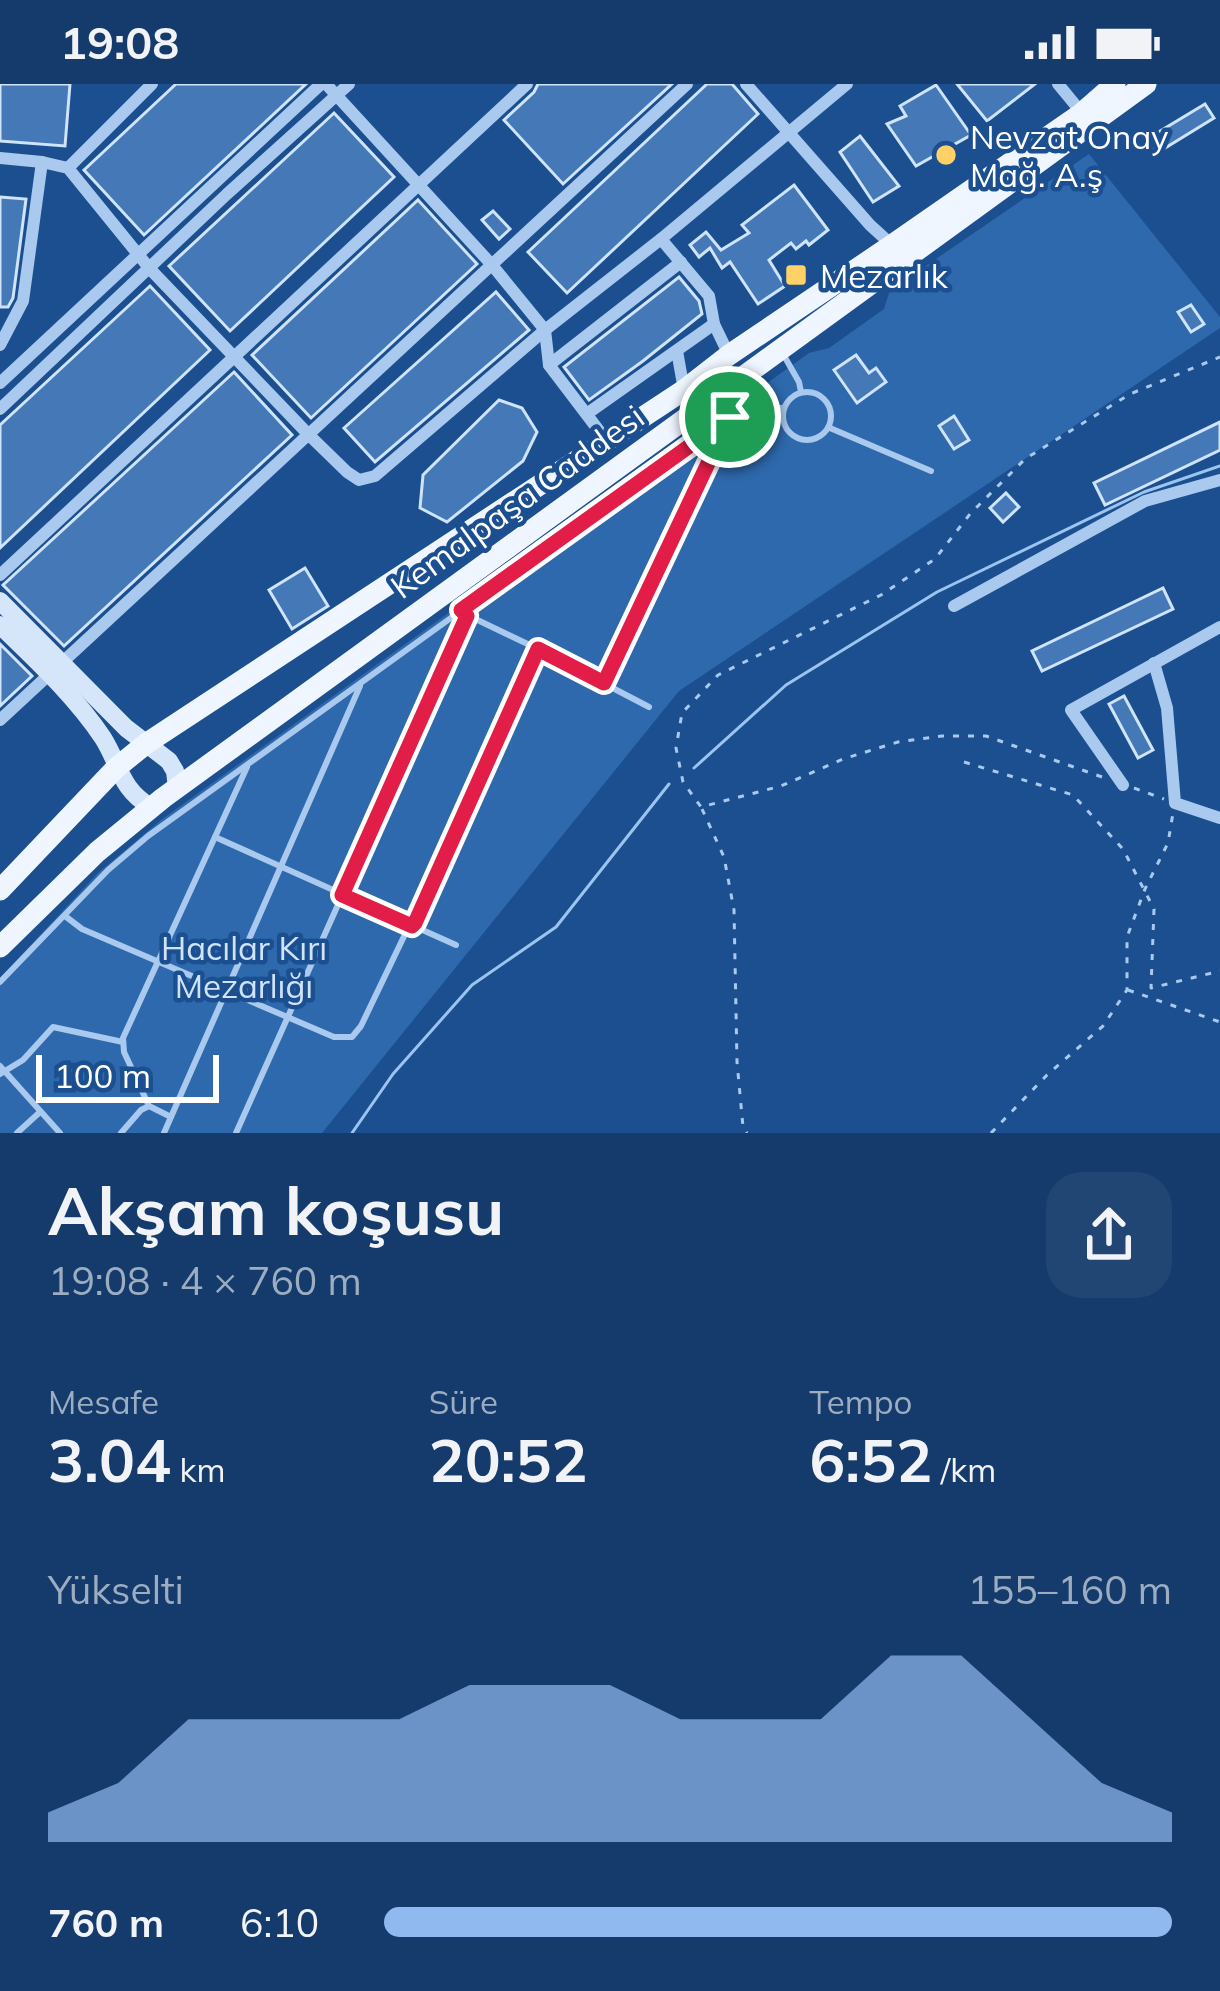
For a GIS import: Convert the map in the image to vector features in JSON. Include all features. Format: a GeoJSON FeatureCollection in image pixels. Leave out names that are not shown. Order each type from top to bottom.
{"type":"FeatureCollection","features":[{"type":"Feature","properties":{"kind":"main road","name":"Kemalpaşa Caddesi"},"geometry":{"type":"LineString","coordinates":[[0,947],[97,852],[151,807],[1146,84]]}},
{"type":"Feature","properties":{"kind":"main road","name":"Kemalpaşa Caddesi"},"geometry":{"type":"LineString","coordinates":[[0,890],[116,768],[147,743],[683,390],[1082,113],[1102,88]]}},
{"type":"Feature","properties":{"kind":"street"},"geometry":{"type":"LineString","coordinates":[[21,389],[2,375],[324,84],[492,265],[545,330],[548,365],[606,440]]}},
{"type":"Feature","properties":{"kind":"street"},"geometry":{"type":"LineString","coordinates":[[0,409],[349,84]]}},
{"type":"Feature","properties":{"kind":"street"},"geometry":{"type":"LineString","coordinates":[[0,574],[526,84]]}},
{"type":"Feature","properties":{"kind":"street"},"geometry":{"type":"LineString","coordinates":[[0,720],[687,84]]}},
{"type":"Feature","properties":{"kind":"street"},"geometry":{"type":"LineString","coordinates":[[746,84],[869,225],[892,245]]}},
{"type":"Feature","properties":{"kind":"street"},"geometry":{"type":"LineString","coordinates":[[0,158],[68,168],[150,269],[309,435],[359,480],[375,476],[545,330],[847,84]]}},
{"type":"Feature","properties":{"kind":"street"},"geometry":{"type":"LineString","coordinates":[[1058,84],[1082,113]]}},
{"type":"Feature","properties":{"kind":"street"},"geometry":{"type":"LineString","coordinates":[[68,168],[144,87]]}},
{"type":"Feature","properties":{"kind":"street"},"geometry":{"type":"LineString","coordinates":[[0,345],[23,301],[42,162]]}},
{"type":"Feature","properties":{"kind":"street"},"geometry":{"type":"LineString","coordinates":[[661,239],[710,296],[714,324],[729,355]]}},
{"type":"Feature","properties":{"kind":"street"},"geometry":{"type":"LineString","coordinates":[[548,365],[681,262]]}},
{"type":"Feature","properties":{"kind":"street"},"geometry":{"type":"LineString","coordinates":[[588,413],[714,324]]}},
{"type":"Feature","properties":{"kind":"street"},"geometry":{"type":"LineString","coordinates":[[677,351],[683,390]]}},
{"type":"Feature","properties":{"kind":"street"},"geometry":{"type":"LineString","coordinates":[[954,606],[1145,501],[1220,480]]}},
{"type":"Feature","properties":{"kind":"street"},"geometry":{"type":"LineString","coordinates":[[0,601],[57,669],[133,793],[151,807]]}},
{"type":"Feature","properties":{"kind":"street"},"geometry":{"type":"LineString","coordinates":[[0,625],[169,761],[177,788]]}},
{"type":"Feature","properties":{"kind":"street"},"geometry":{"type":"LineString","coordinates":[[1123,784],[1071,710],[1220,627]]}},
{"type":"Feature","properties":{"kind":"street"},"geometry":{"type":"LineString","coordinates":[[1154,663],[1167,708],[1175,803],[1220,818]]}},
{"type":"Feature","properties":{"kind":"lane"},"geometry":{"type":"LineString","coordinates":[[781,351],[801,392]]}},
{"type":"Feature","properties":{"kind":"lane"},"geometry":{"type":"LineString","coordinates":[[801,392],[817,394],[828,404],[831,420],[817,438],[794,436],[784,424],[784,408],[801,392]]}},
{"type":"Feature","properties":{"kind":"lane"},"geometry":{"type":"LineString","coordinates":[[0,982],[108,870],[148,836],[464,613],[730,417],[750,407],[784,408]]}},
{"type":"Feature","properties":{"kind":"lane"},"geometry":{"type":"LineString","coordinates":[[604,683],[730,417]]}},
{"type":"Feature","properties":{"kind":"lane"},"geometry":{"type":"LineString","coordinates":[[828,427],[931,471]]}},
{"type":"Feature","properties":{"kind":"lane"},"geometry":{"type":"LineString","coordinates":[[464,613],[649,707]]}},
{"type":"Feature","properties":{"kind":"lane"},"geometry":{"type":"LineString","coordinates":[[236,1133],[464,613]]}},
{"type":"Feature","properties":{"kind":"lane"},"geometry":{"type":"LineString","coordinates":[[65,916],[82,929],[334,1037],[355,1035],[415,923],[538,649]]}},
{"type":"Feature","properties":{"kind":"lane"},"geometry":{"type":"LineString","coordinates":[[164,1133],[362,682]]}},
{"type":"Feature","properties":{"kind":"lane"},"geometry":{"type":"LineString","coordinates":[[171,1117],[149,1106],[123,1042],[249,763]]}},
{"type":"Feature","properties":{"kind":"lane"},"geometry":{"type":"LineString","coordinates":[[215,837],[456,945]]}},
{"type":"Feature","properties":{"kind":"lane"},"geometry":{"type":"LineString","coordinates":[[60,1133],[1,1070],[23,1060],[53,1027],[123,1042]]}},
{"type":"Feature","properties":{"kind":"lane"},"geometry":{"type":"LineString","coordinates":[[121,1133],[149,1106]]}},
{"type":"Feature","properties":{"kind":"lane"},"geometry":{"type":"LineString","coordinates":[[17,1133],[40,1112]]}},
{"type":"Feature","properties":{"kind":"path"},"geometry":{"type":"LineString","coordinates":[[743,1131],[734,910],[724,857],[701,807],[683,782],[676,748],[682,712],[718,675],[880,595],[934,559],[970,514],[1025,459],[1130,394],[1220,357]]}},
{"type":"Feature","properties":{"kind":"path"},"geometry":{"type":"LineString","coordinates":[[701,807],[781,785],[898,742],[942,736],[986,736],[1175,803],[1168,843],[1127,937],[1126,989],[1103,1026],[992,1133]]}},
{"type":"Feature","properties":{"kind":"path"},"geometry":{"type":"LineString","coordinates":[[964,762],[1073,795],[1124,850],[1154,908],[1151,988],[1220,971]]}},
{"type":"Feature","properties":{"kind":"path"},"geometry":{"type":"LineString","coordinates":[[1126,989],[1220,1022]]}},
{"type":"Feature","properties":{"kind":"green space","name":"Hacılar Kırı Mezarlığı"},"geometry":{"type":"Polygon","coordinates":[[[1089,154],[1220,317],[1220,328],[679,691],[322,1133],[0,1133],[0,978],[98,873],[161,820],[809,353],[829,348],[884,309],[889,293],[914,274],[1089,154]]]}},
{"type":"Feature","properties":{"kind":"building"},"geometry":{"type":"Polygon","coordinates":[[[0,84],[70,84],[65,146],[0,141],[0,84]]]}},
{"type":"Feature","properties":{"kind":"building"},"geometry":{"type":"Polygon","coordinates":[[[176,84],[306,84],[144,235],[84,170],[176,84]]]}},
{"type":"Feature","properties":{"kind":"building"},"geometry":{"type":"Polygon","coordinates":[[[538,84],[672,84],[563,184],[504,120],[538,84]]]}},
{"type":"Feature","properties":{"kind":"building"},"geometry":{"type":"Polygon","coordinates":[[[707,84],[732,84],[758,114],[567,293],[528,252],[707,84]]]}},
{"type":"Feature","properties":{"kind":"building"},"geometry":{"type":"Polygon","coordinates":[[[957,84],[1035,84],[987,121],[957,84]]]}},
{"type":"Feature","properties":{"kind":"building"},"geometry":{"type":"Polygon","coordinates":[[[936,85],[971,135],[916,166],[887,124],[906,116],[900,106],[936,85]]]}},
{"type":"Feature","properties":{"kind":"building"},"geometry":{"type":"Polygon","coordinates":[[[1205,104],[1214,118],[1157,153],[1147,139],[1205,104]]]}},
{"type":"Feature","properties":{"kind":"building"},"geometry":{"type":"Polygon","coordinates":[[[334,113],[394,177],[230,331],[169,266],[334,113]]]}},
{"type":"Feature","properties":{"kind":"building"},"geometry":{"type":"Polygon","coordinates":[[[860,136],[899,186],[873,202],[840,152],[860,136]]]}},
{"type":"Feature","properties":{"kind":"building"},"geometry":{"type":"Polygon","coordinates":[[[794,185],[828,230],[809,245],[806,241],[796,249],[791,243],[769,260],[785,286],[758,304],[730,262],[722,268],[710,248],[699,257],[690,245],[706,232],[721,250],[749,233],[742,225],[794,185]]]}},
{"type":"Feature","properties":{"kind":"building"},"geometry":{"type":"Polygon","coordinates":[[[0,197],[26,199],[8,307],[0,307],[0,197]]]}},
{"type":"Feature","properties":{"kind":"building"},"geometry":{"type":"Polygon","coordinates":[[[418,200],[477,264],[311,418],[252,355],[418,200]]]}},
{"type":"Feature","properties":{"kind":"building"},"geometry":{"type":"Polygon","coordinates":[[[493,211],[510,229],[499,239],[482,220],[493,211]]]}},
{"type":"Feature","properties":{"kind":"building"},"geometry":{"type":"Polygon","coordinates":[[[679,277],[699,301],[702,314],[589,400],[564,367],[679,277]]]}},
{"type":"Feature","properties":{"kind":"building"},"geometry":{"type":"Polygon","coordinates":[[[150,286],[210,350],[0,548],[0,425],[150,286]]]}},
{"type":"Feature","properties":{"kind":"building"},"geometry":{"type":"Polygon","coordinates":[[[496,292],[529,330],[375,462],[344,428],[496,292]]]}},
{"type":"Feature","properties":{"kind":"building"},"geometry":{"type":"Polygon","coordinates":[[[1191,305],[1204,324],[1191,332],[1178,312],[1191,305]]]}},
{"type":"Feature","properties":{"kind":"building"},"geometry":{"type":"Polygon","coordinates":[[[856,355],[869,373],[876,368],[886,382],[857,403],[834,370],[856,355]]]}},
{"type":"Feature","properties":{"kind":"building"},"geometry":{"type":"Polygon","coordinates":[[[234,372],[292,435],[64,646],[3,585],[234,372]]]}},
{"type":"Feature","properties":{"kind":"building"},"geometry":{"type":"Polygon","coordinates":[[[499,400],[522,408],[537,432],[523,461],[447,522],[420,508],[423,475],[499,400]]]}},
{"type":"Feature","properties":{"kind":"building"},"geometry":{"type":"Polygon","coordinates":[[[954,416],[969,440],[954,449],[939,426],[954,416]]]}},
{"type":"Feature","properties":{"kind":"building"},"geometry":{"type":"Polygon","coordinates":[[[1220,422],[1220,450],[1105,505],[1094,483],[1220,422]]]}},
{"type":"Feature","properties":{"kind":"building"},"geometry":{"type":"Polygon","coordinates":[[[1006,493],[1019,507],[1003,522],[990,508],[1006,493]]]}},
{"type":"Feature","properties":{"kind":"building"},"geometry":{"type":"Polygon","coordinates":[[[305,568],[328,606],[292,629],[269,590],[305,568]]]}},
{"type":"Feature","properties":{"kind":"building"},"geometry":{"type":"Polygon","coordinates":[[[1163,588],[1173,609],[1042,671],[1032,651],[1163,588]]]}},
{"type":"Feature","properties":{"kind":"building"},"geometry":{"type":"Polygon","coordinates":[[[0,644],[32,676],[0,706],[0,644]]]}},
{"type":"Feature","properties":{"kind":"building"},"geometry":{"type":"Polygon","coordinates":[[[1124,696],[1153,750],[1138,758],[1109,704],[1124,696]]]}},
{"type":"Feature","properties":{"kind":"waterway"},"geometry":{"type":"LineString","coordinates":[[694,768],[786,685],[937,592],[1144,492],[1220,466]]}},
{"type":"Feature","properties":{"kind":"waterway"},"geometry":{"type":"LineString","coordinates":[[352,1133],[393,1074],[472,985],[556,927],[669,784]]}},
{"type":"Feature","properties":{"kind":"place","name":"Nevzat Onay Mağ. A.ş"},"geometry":{"type":"Point","coordinates":[946,155]}},
{"type":"Feature","properties":{"kind":"place","name":"Mezarlık"},"geometry":{"type":"Point","coordinates":[796,275]}},
{"type":"Feature","properties":{"kind":"route"},"geometry":{"type":"LineString","coordinates":[[730,417],[604,683],[538,649],[415,923],[412,926],[342,895],[467,616],[461,610],[730,417]]}}]}
